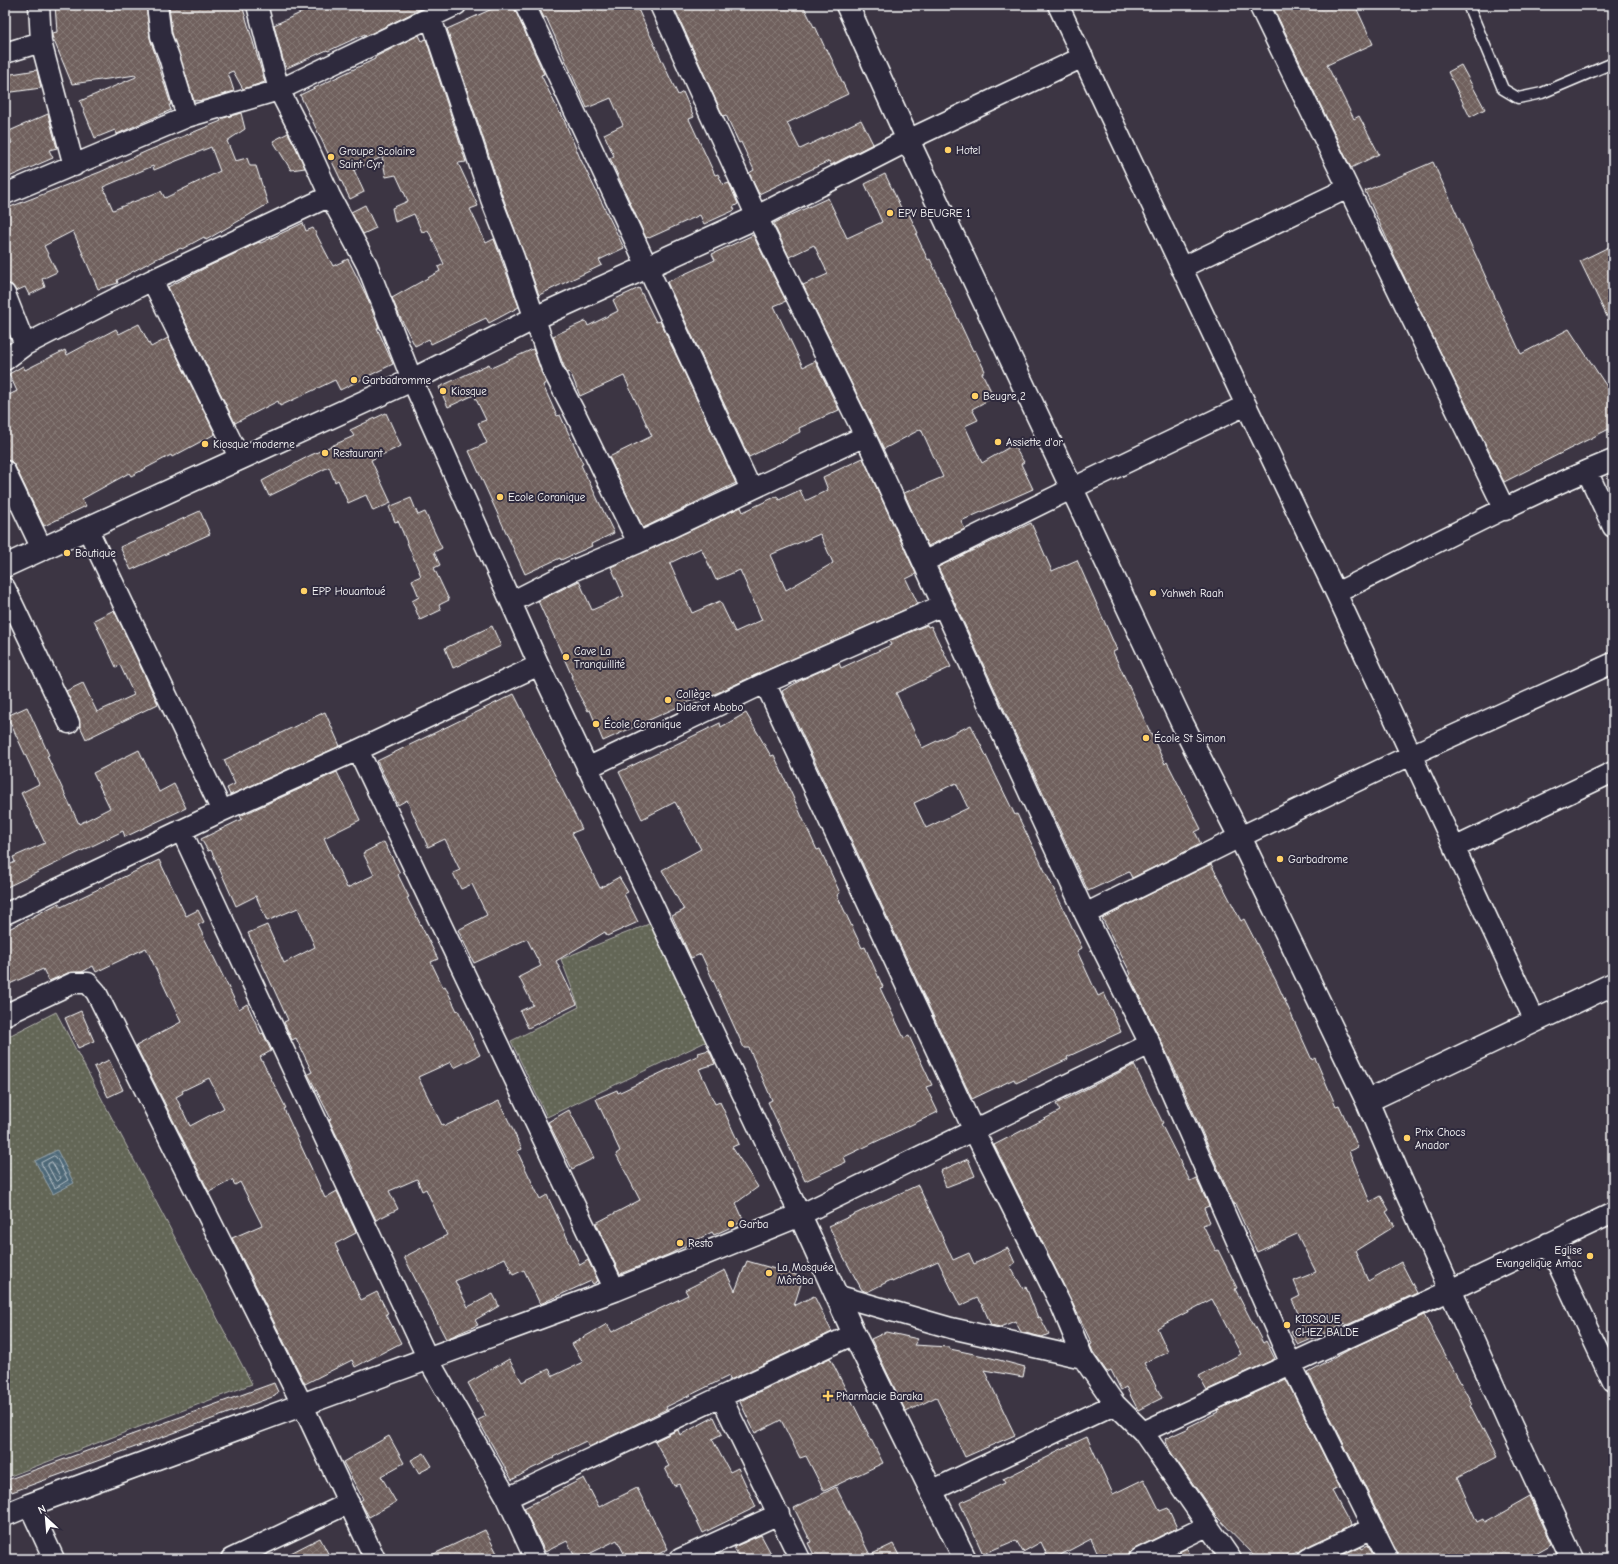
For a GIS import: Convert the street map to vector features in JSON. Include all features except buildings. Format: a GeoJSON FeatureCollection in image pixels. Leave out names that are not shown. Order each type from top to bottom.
{"type":"FeatureCollection","features":[{"type":"Feature","properties":{"kind":"street"},"geometry":{"type":"LineString","coordinates":[[39,5],[41,42],[74,166]]}},
{"type":"Feature","properties":{"kind":"street"},"geometry":{"type":"LineString","coordinates":[[157,5],[160,36],[169,57],[187,117]]}},
{"type":"Feature","properties":{"kind":"street"},"geometry":{"type":"LineString","coordinates":[[257,5],[279,90],[306,143],[330,196],[368,265],[412,380],[510,602],[800,1215],[854,1334],[965,1559]]}},
{"type":"Feature","properties":{"kind":"street"},"geometry":{"type":"LineString","coordinates":[[5,194],[187,117],[279,90],[456,5]]}},
{"type":"Feature","properties":{"kind":"street"},"geometry":{"type":"LineString","coordinates":[[525,5],[751,489]]}},
{"type":"Feature","properties":{"kind":"street"},"geometry":{"type":"LineString","coordinates":[[660,5],[757,216],[865,436],[1085,914],[1150,1044],[1291,1364],[1388,1559]]}},
{"type":"Feature","properties":{"kind":"street"},"geometry":{"type":"LineString","coordinates":[[847,5],[908,140],[1073,488],[1183,725],[1240,837],[1367,1101],[1511,1426],[1573,1559]]}},
{"type":"Feature","properties":{"kind":"street"},"geometry":{"type":"LineString","coordinates":[[1058,5],[1181,268],[1336,593],[1536,1021]]}},
{"type":"Feature","properties":{"kind":"street"},"geometry":{"type":"LineString","coordinates":[[1259,5],[1505,510]]}},
{"type":"Feature","properties":{"kind":"street"},"geometry":{"type":"LineString","coordinates":[[431,18],[491,199],[514,258],[552,369],[578,417],[638,543]]}},
{"type":"Feature","properties":{"kind":"street"},"geometry":{"type":"LineString","coordinates":[[5,53],[41,42]]}},
{"type":"Feature","properties":{"kind":"street"},"geometry":{"type":"LineString","coordinates":[[5,566],[412,380],[535,318],[757,216],[908,140],[1083,57]]}},
{"type":"Feature","properties":{"kind":"street"},"geometry":{"type":"LineString","coordinates":[[1181,268],[1348,188]]}},
{"type":"Feature","properties":{"kind":"street"},"geometry":{"type":"LineString","coordinates":[[5,360],[25,345],[152,280],[330,196]]}},
{"type":"Feature","properties":{"kind":"street"},"geometry":{"type":"LineString","coordinates":[[152,280],[240,459]]}},
{"type":"Feature","properties":{"kind":"street"},"geometry":{"type":"LineString","coordinates":[[5,294],[25,345]]}},
{"type":"Feature","properties":{"kind":"street"},"geometry":{"type":"LineString","coordinates":[[923,562],[1246,405]]}},
{"type":"Feature","properties":{"kind":"street"},"geometry":{"type":"LineString","coordinates":[[510,602],[572,571],[638,543],[865,436]]}},
{"type":"Feature","properties":{"kind":"street"},"geometry":{"type":"LineString","coordinates":[[1336,593],[1505,510],[1613,460]]}},
{"type":"Feature","properties":{"kind":"street"},"geometry":{"type":"LineString","coordinates":[[5,471],[42,549]]}},
{"type":"Feature","properties":{"kind":"street"},"geometry":{"type":"LineString","coordinates":[[1587,471],[1613,526]]}},
{"type":"Feature","properties":{"kind":"street"},"geometry":{"type":"LineString","coordinates":[[87,528],[222,811]]}},
{"type":"Feature","properties":{"kind":"street"},"geometry":{"type":"LineString","coordinates":[[5,588],[69,723]]}},
{"type":"Feature","properties":{"kind":"street"},"geometry":{"type":"LineString","coordinates":[[588,768],[765,683],[943,605]]}},
{"type":"Feature","properties":{"kind":"street"},"geometry":{"type":"LineString","coordinates":[[1085,914],[1240,837],[1411,755],[1613,663]]}},
{"type":"Feature","properties":{"kind":"street"},"geometry":{"type":"LineString","coordinates":[[5,914],[180,830],[358,750],[539,665]]}},
{"type":"Feature","properties":{"kind":"street"},"geometry":{"type":"LineString","coordinates":[[765,683],[973,1129],[1061,1305],[1083,1358],[1115,1404],[1143,1432],[1231,1559]]}},
{"type":"Feature","properties":{"kind":"street"},"geometry":{"type":"LineString","coordinates":[[358,750],[615,1290]]}},
{"type":"Feature","properties":{"kind":"street"},"geometry":{"type":"LineString","coordinates":[[1454,848],[1613,772]]}},
{"type":"Feature","properties":{"kind":"street"},"geometry":{"type":"LineString","coordinates":[[180,830],[428,1359],[507,1498],[535,1559]]}},
{"type":"Feature","properties":{"kind":"street"},"geometry":{"type":"LineString","coordinates":[[5,1015],[73,983],[88,984],[96,992],[302,1404],[375,1559]]}},
{"type":"Feature","properties":{"kind":"street"},"geometry":{"type":"LineString","coordinates":[[1367,1101],[1613,984]]}},
{"type":"Feature","properties":{"kind":"street"},"geometry":{"type":"LineString","coordinates":[[5,1515],[302,1404],[615,1290],[800,1215],[973,1129],[1150,1044]]}},
{"type":"Feature","properties":{"kind":"street"},"geometry":{"type":"LineString","coordinates":[[1143,1432],[1451,1290],[1613,1213]]}},
{"type":"Feature","properties":{"kind":"street"},"geometry":{"type":"LineString","coordinates":[[1548,1243],[1613,1382]]}},
{"type":"Feature","properties":{"kind":"street"},"geometry":{"type":"LineString","coordinates":[[836,1295],[951,1328],[1083,1358]]}},
{"type":"Feature","properties":{"kind":"street"},"geometry":{"type":"LineString","coordinates":[[507,1498],[854,1334]]}},
{"type":"Feature","properties":{"kind":"street"},"geometry":{"type":"LineString","coordinates":[[720,1397],[800,1559]]}},
{"type":"Feature","properties":{"kind":"street"},"geometry":{"type":"LineString","coordinates":[[932,1491],[1115,1404]]}},
{"type":"Feature","properties":{"kind":"street"},"geometry":{"type":"LineString","coordinates":[[231,1559],[349,1503]]}},
{"type":"Feature","properties":{"kind":"street"},"geometry":{"type":"LineString","coordinates":[[29,1505],[54,1559]]}},
{"type":"Feature","properties":{"kind":"street"},"geometry":{"type":"LineString","coordinates":[[680,1559],[779,1514]]}},
{"type":"Feature","properties":{"kind":"street"},"geometry":{"type":"LineString","coordinates":[[1139,1559],[1207,1526]]}},
{"type":"Feature","properties":{"kind":"street"},"geometry":{"type":"LineString","coordinates":[[1307,1559],[1372,1528]]}},
{"type":"Feature","properties":{"kind":"lane"},"geometry":{"type":"LineString","coordinates":[[1468,5],[1503,89],[1518,98],[1542,93],[1613,63]]}},
{"type":"Feature","properties":{"kind":"green space"},"geometry":{"type":"Polygon","coordinates":[[[659,920],[716,1037],[547,1117],[511,1041],[579,1007],[561,959],[659,920]]]}},
{"type":"Feature","properties":{"kind":"green space"},"geometry":{"type":"Polygon","coordinates":[[[56,1012],[252,1384],[5,1478],[5,1038],[56,1012]]]}},
{"type":"Feature","properties":{"kind":"water"},"geometry":{"type":"Polygon","coordinates":[[[57,1150],[74,1183],[53,1194],[35,1161],[57,1150]]]}},
{"type":"Feature","properties":{"kind":"place","name":"Hotel"},"geometry":{"type":"Point","coordinates":[948,150]}},
{"type":"Feature","properties":{"kind":"place","name":"Groupe Scolaire Saint Cyr"},"geometry":{"type":"Point","coordinates":[331,157]}},
{"type":"Feature","properties":{"kind":"place","name":"EPV BEUGRE 1"},"geometry":{"type":"Point","coordinates":[890,213]}},
{"type":"Feature","properties":{"kind":"place","name":"Garbadromme"},"geometry":{"type":"Point","coordinates":[354,380]}},
{"type":"Feature","properties":{"kind":"place","name":"Kiosque"},"geometry":{"type":"Point","coordinates":[443,391]}},
{"type":"Feature","properties":{"kind":"place","name":"Beugre 2"},"geometry":{"type":"Point","coordinates":[975,396]}},
{"type":"Feature","properties":{"kind":"place","name":"Assiette d'or"},"geometry":{"type":"Point","coordinates":[998,442]}},
{"type":"Feature","properties":{"kind":"place","name":"Kiosque moderne"},"geometry":{"type":"Point","coordinates":[205,444]}},
{"type":"Feature","properties":{"kind":"place","name":"Restaurant"},"geometry":{"type":"Point","coordinates":[325,453]}},
{"type":"Feature","properties":{"kind":"place","name":"Ecole Coranique"},"geometry":{"type":"Point","coordinates":[500,497]}},
{"type":"Feature","properties":{"kind":"place","name":"Boutique"},"geometry":{"type":"Point","coordinates":[67,553]}},
{"type":"Feature","properties":{"kind":"place","name":"EPP Houantoué"},"geometry":{"type":"Point","coordinates":[304,591]}},
{"type":"Feature","properties":{"kind":"place","name":"Yahweh Raah"},"geometry":{"type":"Point","coordinates":[1153,593]}},
{"type":"Feature","properties":{"kind":"place","name":"Cave La Tranquillité"},"geometry":{"type":"Point","coordinates":[566,657]}},
{"type":"Feature","properties":{"kind":"place","name":"Collège Diderot Abobo"},"geometry":{"type":"Point","coordinates":[668,700]}},
{"type":"Feature","properties":{"kind":"place","name":"École Coranique"},"geometry":{"type":"Point","coordinates":[596,724]}},
{"type":"Feature","properties":{"kind":"place","name":"École St Simon"},"geometry":{"type":"Point","coordinates":[1146,738]}},
{"type":"Feature","properties":{"kind":"place","name":"Garbadrome"},"geometry":{"type":"Point","coordinates":[1280,859]}},
{"type":"Feature","properties":{"kind":"place","name":"Prix Chocs Anador"},"geometry":{"type":"Point","coordinates":[1407,1138]}},
{"type":"Feature","properties":{"kind":"place","name":"Garba"},"geometry":{"type":"Point","coordinates":[731,1224]}},
{"type":"Feature","properties":{"kind":"place","name":"Resto"},"geometry":{"type":"Point","coordinates":[680,1243]}},
{"type":"Feature","properties":{"kind":"place","name":"Eglise Evangelique Amac"},"geometry":{"type":"Point","coordinates":[1590,1256]}},
{"type":"Feature","properties":{"kind":"place","name":"La Mosquée Môrôba"},"geometry":{"type":"Point","coordinates":[769,1273]}},
{"type":"Feature","properties":{"kind":"place","name":"KIOSQUE CHEZ BALDE"},"geometry":{"type":"Point","coordinates":[1287,1325]}},
{"type":"Feature","properties":{"kind":"place","name":"Pharmacie Baraka"},"geometry":{"type":"Point","coordinates":[828,1396]}}]}
